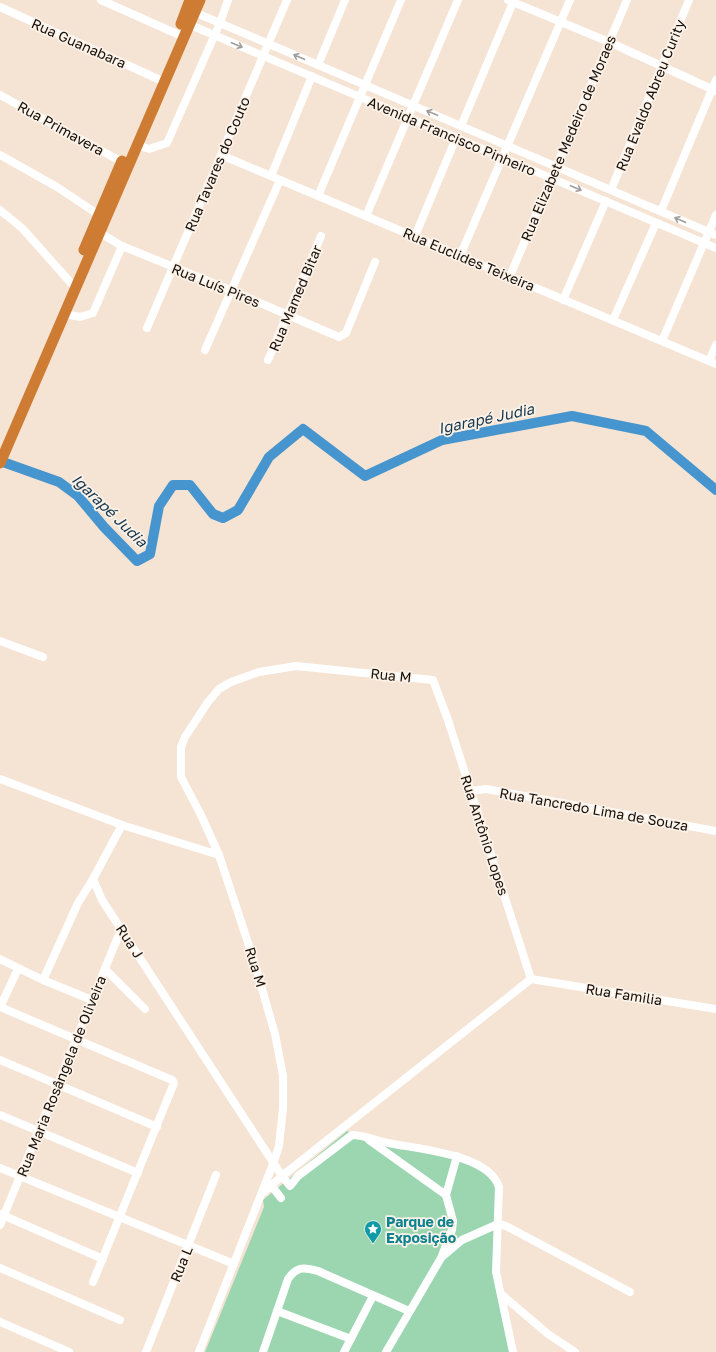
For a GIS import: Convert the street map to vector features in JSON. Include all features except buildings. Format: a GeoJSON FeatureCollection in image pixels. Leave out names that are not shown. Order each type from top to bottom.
{"type":"FeatureCollection","features":[{"type":"Feature","properties":{"kind":"highway"},"geometry":{"type":"LineString","coordinates":[[0,463],[10,431],[190,0]]}},
{"type":"Feature","properties":{"kind":"highway"},"geometry":{"type":"LineString","coordinates":[[0,448],[10,431],[65,314],[188,24],[200,0]]}},
{"type":"Feature","properties":{"kind":"street"},"geometry":{"type":"LineString","coordinates":[[101,0],[177,34]]}},
{"type":"Feature","properties":{"kind":"street"},"geometry":{"type":"LineString","coordinates":[[137,145],[149,149],[167,143],[215,35],[228,0]]}},
{"type":"Feature","properties":{"kind":"street","name":"Rua Tavares do Couto"},"geometry":{"type":"LineString","coordinates":[[147,328],[287,0]]}},
{"type":"Feature","properties":{"kind":"street"},"geometry":{"type":"LineString","coordinates":[[318,65],[345,0]]}},
{"type":"Feature","properties":{"kind":"street"},"geometry":{"type":"LineString","coordinates":[[318,196],[401,0]]}},
{"type":"Feature","properties":{"kind":"street"},"geometry":{"type":"LineString","coordinates":[[366,216],[458,0]]}},
{"type":"Feature","properties":{"kind":"street"},"geometry":{"type":"LineString","coordinates":[[460,256],[570,0]]}},
{"type":"Feature","properties":{"kind":"street","name":"Rua Elizabete Medeiro de Moraes"},"geometry":{"type":"LineString","coordinates":[[510,276],[627,0]]}},
{"type":"Feature","properties":{"kind":"street","name":"Rua Evaldo Abreu Curity"},"geometry":{"type":"LineString","coordinates":[[611,190],[689,0]]}},
{"type":"Feature","properties":{"kind":"street"},"geometry":{"type":"LineString","coordinates":[[461,126],[511,1],[609,42],[714,90]]}},
{"type":"Feature","properties":{"kind":"street","name":"Rua Guanabara"},"geometry":{"type":"LineString","coordinates":[[0,7],[158,78]]}},
{"type":"Feature","properties":{"kind":"street","name":"Avenida Francisco Pinheiro"},"geometry":{"type":"LineString","coordinates":[[194,12],[712,233]]}},
{"type":"Feature","properties":{"kind":"street","name":"Avenida Francisco Pinheiro"},"geometry":{"type":"LineString","coordinates":[[188,24],[716,248]]}},
{"type":"Feature","properties":{"kind":"street"},"geometry":{"type":"LineString","coordinates":[[271,176],[312,76]]}},
{"type":"Feature","properties":{"kind":"street"},"geometry":{"type":"LineString","coordinates":[[661,211],[714,90],[716,80]]}},
{"type":"Feature","properties":{"kind":"street","name":"Rua Primavera"},"geometry":{"type":"LineString","coordinates":[[0,95],[122,162]]}},
{"type":"Feature","properties":{"kind":"street"},"geometry":{"type":"LineString","coordinates":[[414,236],[456,138]]}},
{"type":"Feature","properties":{"kind":"street"},"geometry":{"type":"LineString","coordinates":[[0,155],[57,187],[99,215]]}},
{"type":"Feature","properties":{"kind":"street","name":"Rua Euclides Teixeira"},"geometry":{"type":"LineString","coordinates":[[221,155],[712,362]]}},
{"type":"Feature","properties":{"kind":"street"},"geometry":{"type":"LineString","coordinates":[[205,350],[230,290],[280,180]]}},
{"type":"Feature","properties":{"kind":"street"},"geometry":{"type":"LineString","coordinates":[[563,300],[606,201]]}},
{"type":"Feature","properties":{"kind":"street"},"geometry":{"type":"LineString","coordinates":[[0,210],[22,228],[71,283]]}},
{"type":"Feature","properties":{"kind":"street"},"geometry":{"type":"LineString","coordinates":[[662,341],[704,243],[712,233],[716,215]]}},
{"type":"Feature","properties":{"kind":"street"},"geometry":{"type":"LineString","coordinates":[[613,320],[656,223]]}},
{"type":"Feature","properties":{"kind":"street","name":"Rua Luís Pires"},"geometry":{"type":"LineString","coordinates":[[100,233],[122,246],[339,337],[345,335],[375,262]]}},
{"type":"Feature","properties":{"kind":"street","name":"Rua Mamed Bitar"},"geometry":{"type":"LineString","coordinates":[[268,360],[321,236]]}},
{"type":"Feature","properties":{"kind":"street"},"geometry":{"type":"LineString","coordinates":[[65,314],[80,317],[90,316],[93,313],[122,246]]}},
{"type":"Feature","properties":{"kind":"street"},"geometry":{"type":"LineString","coordinates":[[712,362],[716,345]]}},
{"type":"Feature","properties":{"kind":"street"},"geometry":{"type":"LineString","coordinates":[[0,641],[43,657]]}},
{"type":"Feature","properties":{"kind":"street","name":"Rua M"},"geometry":{"type":"LineString","coordinates":[[199,1352],[273,1164],[281,1132],[284,1076],[276,1034],[257,968],[219,855],[201,815],[181,777],[180,758],[186,737],[208,702],[219,689],[231,682],[259,672],[296,666],[433,680],[438,691]]}},
{"type":"Feature","properties":{"kind":"street","name":"Rua Antônio Lopes"},"geometry":{"type":"LineString","coordinates":[[438,691],[531,979]]}},
{"type":"Feature","properties":{"kind":"street"},"geometry":{"type":"LineString","coordinates":[[0,779],[122,825],[219,855]]}},
{"type":"Feature","properties":{"kind":"street","name":"Rua Tancredo Lima de Souza"},"geometry":{"type":"LineString","coordinates":[[471,791],[486,789],[716,831]]}},
{"type":"Feature","properties":{"kind":"street"},"geometry":{"type":"LineString","coordinates":[[43,980],[78,903],[94,879],[122,825]]}},
{"type":"Feature","properties":{"kind":"street","name":"Rua J"},"geometry":{"type":"LineString","coordinates":[[94,879],[102,900],[122,928],[273,1164]]}},
{"type":"Feature","properties":{"kind":"street","name":"Rua Maria Rosângela de Oliveira"},"geometry":{"type":"LineString","coordinates":[[0,1225],[2,1215],[39,1131],[122,928]]}},
{"type":"Feature","properties":{"kind":"street"},"geometry":{"type":"LineString","coordinates":[[0,959],[18,969],[92,1000]]}},
{"type":"Feature","properties":{"kind":"street"},"geometry":{"type":"LineString","coordinates":[[18,969],[0,1007],[172,1080],[174,1083],[93,1282]]}},
{"type":"Feature","properties":{"kind":"street"},"geometry":{"type":"LineString","coordinates":[[105,969],[145,1009]]}},
{"type":"Feature","properties":{"kind":"street"},"geometry":{"type":"LineString","coordinates":[[261,1194],[531,979]]}},
{"type":"Feature","properties":{"kind":"street","name":"Rua Familia"},"geometry":{"type":"LineString","coordinates":[[531,979],[716,1009]]}},
{"type":"Feature","properties":{"kind":"street"},"geometry":{"type":"LineString","coordinates":[[0,1060],[157,1127]]}},
{"type":"Feature","properties":{"kind":"street"},"geometry":{"type":"LineString","coordinates":[[0,1115],[138,1173]]}},
{"type":"Feature","properties":{"kind":"street"},"geometry":{"type":"LineString","coordinates":[[273,1164],[290,1186],[298,1176],[347,1138],[358,1135],[367,1139],[446,1195]]}},
{"type":"Feature","properties":{"kind":"street"},"geometry":{"type":"LineString","coordinates":[[367,1139],[457,1156],[481,1166],[493,1175],[497,1181],[499,1193],[496,1272],[513,1352]]}},
{"type":"Feature","properties":{"kind":"street"},"geometry":{"type":"LineString","coordinates":[[386,1352],[441,1258],[452,1230],[453,1221],[446,1195],[457,1156]]}},
{"type":"Feature","properties":{"kind":"street"},"geometry":{"type":"LineString","coordinates":[[0,1168],[234,1264]]}},
{"type":"Feature","properties":{"kind":"street","name":"Rua L"},"geometry":{"type":"LineString","coordinates":[[146,1352],[216,1176]]}},
{"type":"Feature","properties":{"kind":"street"},"geometry":{"type":"LineString","coordinates":[[271,1185],[281,1198]]}},
{"type":"Feature","properties":{"kind":"street"},"geometry":{"type":"LineString","coordinates":[[2,1215],[103,1259]]}},
{"type":"Feature","properties":{"kind":"street"},"geometry":{"type":"LineString","coordinates":[[441,1258],[462,1240],[498,1224],[506,1226],[630,1292]]}},
{"type":"Feature","properties":{"kind":"street"},"geometry":{"type":"LineString","coordinates":[[0,1268],[120,1320]]}},
{"type":"Feature","properties":{"kind":"street"},"geometry":{"type":"LineString","coordinates":[[263,1352],[288,1279],[293,1271],[299,1268],[307,1268],[318,1271],[409,1311]]}},
{"type":"Feature","properties":{"kind":"street"},"geometry":{"type":"LineString","coordinates":[[501,1294],[548,1334],[575,1352]]}},
{"type":"Feature","properties":{"kind":"street"},"geometry":{"type":"LineString","coordinates":[[344,1352],[374,1296]]}},
{"type":"Feature","properties":{"kind":"street"},"geometry":{"type":"LineString","coordinates":[[277,1311],[351,1339]]}},
{"type":"Feature","properties":{"kind":"street"},"geometry":{"type":"LineString","coordinates":[[0,1322],[69,1352]]}},
{"type":"Feature","properties":{"kind":"green space","name":"Parque de Exposição"},"geometry":{"type":"Polygon","coordinates":[[[347,1131],[367,1139],[457,1156],[497,1181],[496,1272],[513,1352],[205,1352],[264,1207],[263,1200],[347,1131]]]}},
{"type":"Feature","properties":{"kind":"waterway","name":"Igarapé Judia"},"geometry":{"type":"LineString","coordinates":[[0,461],[59,482],[78,496],[104,527],[137,561],[150,554],[159,506],[173,485],[190,485],[213,514],[223,518],[238,510],[269,457],[303,429],[365,476],[442,440],[572,416],[646,431],[716,490]]}},
{"type":"Feature","properties":{"kind":"place","name":"Parque de Exposição"},"geometry":{"type":"Point","coordinates":[373,1244]}}]}
